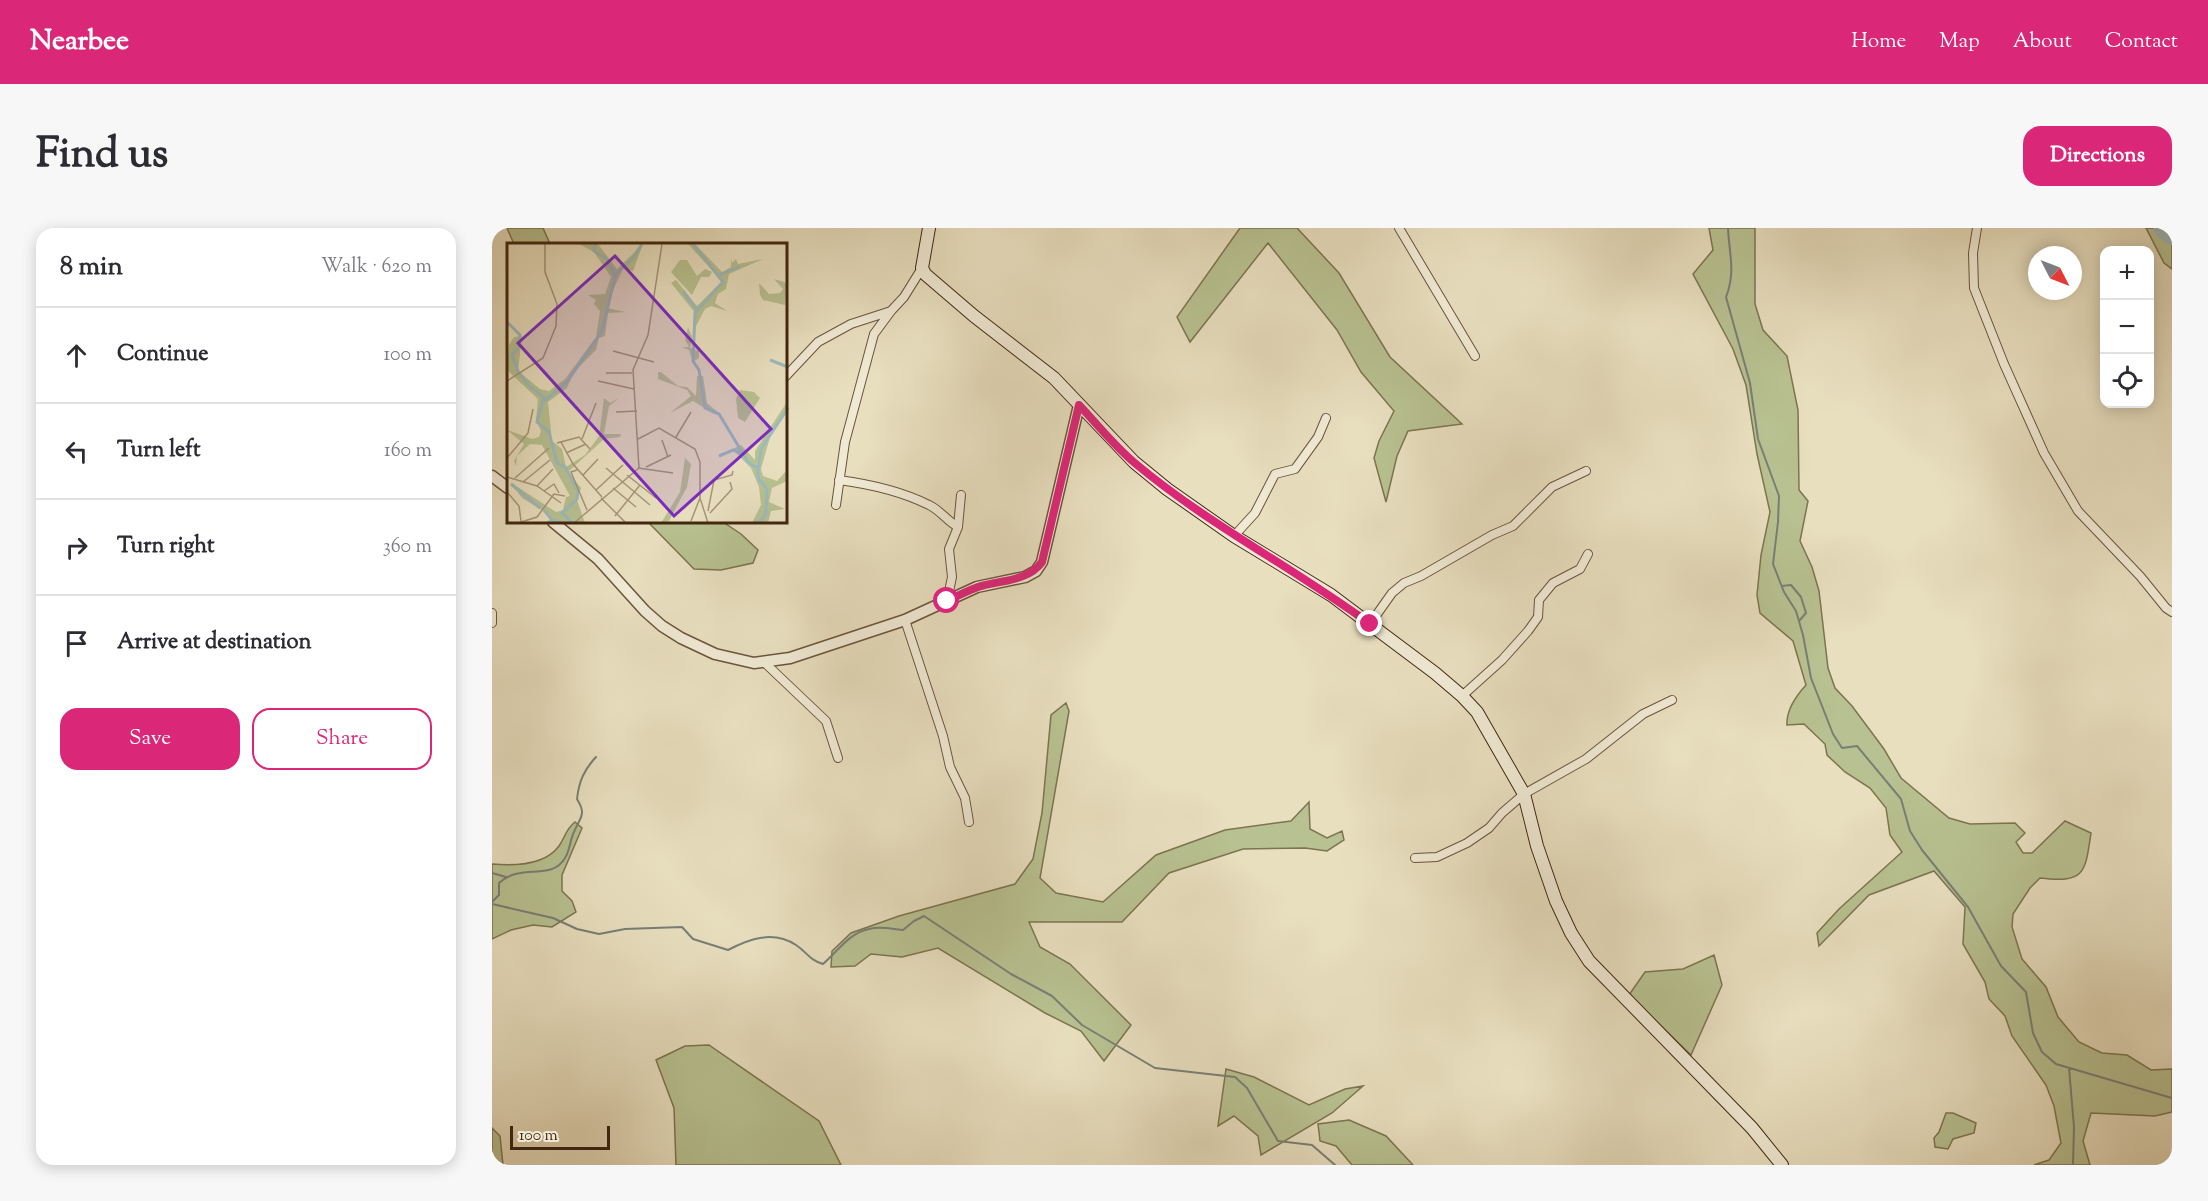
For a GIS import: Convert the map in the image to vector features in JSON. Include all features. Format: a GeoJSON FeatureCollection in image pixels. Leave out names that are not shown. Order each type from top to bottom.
{"type":"FeatureCollection","features":[{"type":"Feature","properties":{"kind":"main road"},"geometry":{"type":"LineString","coordinates":[[929,228],[922,268],[933,281],[1054,378],[1134,462],[1167,489],[1234,537],[1330,595],[1370,624],[1462,696],[1477,711],[1524,794],[1537,846],[1556,901],[1571,933],[1589,961],[1744,1120],[1782,1165]]}},
{"type":"Feature","properties":{"kind":"street"},"geometry":{"type":"LineString","coordinates":[[1399,228],[1475,356]]}},
{"type":"Feature","properties":{"kind":"street"},"geometry":{"type":"LineString","coordinates":[[1977,228],[1973,253],[1974,288],[2004,364],[2044,453],[2078,511],[2172,612]]}},
{"type":"Feature","properties":{"kind":"street"},"geometry":{"type":"LineString","coordinates":[[836,505],[845,442],[874,334],[904,297],[922,268]]}},
{"type":"Feature","properties":{"kind":"street"},"geometry":{"type":"LineString","coordinates":[[788,374],[818,342],[852,324],[891,311]]}},
{"type":"Feature","properties":{"kind":"street"},"geometry":{"type":"LineString","coordinates":[[555,524],[598,559],[645,611],[670,632],[715,654],[744,662],[765,663],[905,620],[977,587],[1025,576],[1036,571],[1042,562],[1079,405]]}},
{"type":"Feature","properties":{"kind":"street"},"geometry":{"type":"LineString","coordinates":[[1234,537],[1255,513],[1275,474],[1295,469],[1318,437],[1326,418]]}},
{"type":"Feature","properties":{"kind":"street"},"geometry":{"type":"LineString","coordinates":[[1370,624],[1392,593],[1404,583],[1513,526],[1552,487],[1586,471]]}},
{"type":"Feature","properties":{"kind":"street"},"geometry":{"type":"LineString","coordinates":[[492,476],[507,487]]}},
{"type":"Feature","properties":{"kind":"street"},"geometry":{"type":"LineString","coordinates":[[839,480],[873,485],[931,505],[948,522],[958,527]]}},
{"type":"Feature","properties":{"kind":"street"},"geometry":{"type":"LineString","coordinates":[[947,601],[952,577],[949,549],[958,527],[961,495]]}},
{"type":"Feature","properties":{"kind":"street"},"geometry":{"type":"LineString","coordinates":[[1462,696],[1502,660],[1528,631],[1538,617],[1539,600],[1552,583],[1580,569],[1588,554]]}},
{"type":"Feature","properties":{"kind":"street"},"geometry":{"type":"LineString","coordinates":[[492,613],[492,623]]}},
{"type":"Feature","properties":{"kind":"street"},"geometry":{"type":"LineString","coordinates":[[905,620],[943,736],[950,767],[965,798],[969,822]]}},
{"type":"Feature","properties":{"kind":"street"},"geometry":{"type":"LineString","coordinates":[[765,663],[826,721],[838,758]]}},
{"type":"Feature","properties":{"kind":"street"},"geometry":{"type":"LineString","coordinates":[[1415,858],[1437,857],[1467,843],[1489,828],[1524,794],[1586,759],[1643,714],[1672,700]]}},
{"type":"Feature","properties":{"kind":"green space"},"geometry":{"type":"Polygon","coordinates":[[[507,228],[543,228],[550,243],[514,243],[507,228]]]}},
{"type":"Feature","properties":{"kind":"green space"},"geometry":{"type":"Polygon","coordinates":[[[1240,228],[1297,228],[1339,273],[1390,357],[1462,424],[1408,431],[1397,456],[1386,502],[1374,458],[1379,441],[1394,411],[1361,372],[1337,330],[1268,243],[1190,342],[1177,317],[1240,228]]]}},
{"type":"Feature","properties":{"kind":"green space"},"geometry":{"type":"Polygon","coordinates":[[[1709,228],[1755,228],[1755,304],[1763,330],[1787,356],[1798,410],[1799,490],[1808,501],[1800,541],[1812,567],[1819,591],[1828,668],[1835,688],[1852,706],[1884,749],[1901,778],[1949,818],[1970,824],[2015,823],[2025,833],[2016,842],[2023,853],[2032,853],[2065,821],[2091,833],[2087,858],[2080,873],[2066,879],[2040,878],[2030,888],[2013,914],[2012,927],[2022,959],[2046,987],[2058,1017],[2079,1042],[2102,1053],[2127,1055],[2151,1070],[2172,1069],[2172,1112],[2155,1116],[2091,1113],[2083,1141],[2090,1165],[2034,1165],[2049,1160],[2061,1143],[2054,1106],[2046,1085],[2012,1036],[2005,1016],[1989,999],[1985,982],[1963,944],[1965,907],[1934,871],[1869,895],[1819,946],[1817,933],[1839,909],[1902,852],[1890,835],[1886,808],[1870,788],[1845,772],[1827,755],[1825,744],[1804,724],[1787,725],[1792,703],[1806,685],[1793,641],[1760,613],[1757,595],[1761,555],[1770,512],[1757,454],[1746,385],[1733,349],[1693,274],[1713,250],[1709,228]]]}},
{"type":"Feature","properties":{"kind":"green space"},"geometry":{"type":"Polygon","coordinates":[[[2146,228],[2172,228],[2172,269],[2164,263],[2146,228]]]}},
{"type":"Feature","properties":{"kind":"green space"},"geometry":{"type":"Polygon","coordinates":[[[650,524],[726,524],[758,550],[753,563],[721,570],[694,569],[650,524]]]}},
{"type":"Feature","properties":{"kind":"green space"},"geometry":{"type":"Polygon","coordinates":[[[1066,703],[1069,711],[1040,878],[1056,893],[1103,902],[1156,855],[1225,830],[1291,821],[1309,802],[1310,829],[1327,838],[1342,831],[1344,840],[1327,851],[1305,848],[1243,849],[1169,873],[1122,922],[1029,922],[1040,947],[1070,964],[1131,1025],[1104,1061],[1081,1031],[1045,1013],[938,948],[902,957],[871,954],[855,966],[831,967],[832,951],[851,933],[899,916],[1015,884],[1033,859],[1042,813],[1051,715],[1066,703]]]}},
{"type":"Feature","properties":{"kind":"green space"},"geometry":{"type":"Polygon","coordinates":[[[575,822],[582,828],[562,875],[562,891],[572,901],[576,912],[552,927],[533,925],[511,930],[492,939],[492,864],[528,863],[546,857],[559,846],[567,830],[575,822]]]}},
{"type":"Feature","properties":{"kind":"green space"},"geometry":{"type":"Polygon","coordinates":[[[1714,955],[1722,985],[1691,1055],[1629,995],[1645,972],[1683,969],[1714,955]]]}},
{"type":"Feature","properties":{"kind":"green space"},"geometry":{"type":"Polygon","coordinates":[[[709,1045],[819,1121],[841,1165],[676,1165],[674,1108],[656,1060],[685,1046],[709,1045]]]}},
{"type":"Feature","properties":{"kind":"green space"},"geometry":{"type":"Polygon","coordinates":[[[1226,1069],[1254,1077],[1309,1105],[1345,1089],[1363,1086],[1332,1113],[1261,1155],[1258,1136],[1234,1116],[1218,1126],[1226,1069]]]}},
{"type":"Feature","properties":{"kind":"green space"},"geometry":{"type":"Polygon","coordinates":[[[1946,1113],[1953,1113],[1976,1123],[1974,1133],[1953,1139],[1948,1149],[1935,1147],[1934,1138],[1939,1132],[1946,1113]]]}},
{"type":"Feature","properties":{"kind":"green space"},"geometry":{"type":"Polygon","coordinates":[[[1349,1120],[1386,1136],[1413,1165],[1352,1165],[1336,1146],[1320,1141],[1318,1124],[1349,1120]]]}},
{"type":"Feature","properties":{"kind":"green space"},"geometry":{"type":"Polygon","coordinates":[[[492,1128],[500,1136],[503,1165],[492,1165],[492,1128]]]}},
{"type":"Feature","properties":{"kind":"waterway"},"geometry":{"type":"LineString","coordinates":[[1728,228],[1731,279],[1726,297],[1750,383],[1758,439],[1779,496],[1773,564],[1784,592],[1796,611],[1811,678],[1833,734],[1842,748],[1857,746],[1901,799],[1910,831],[1922,850],[1968,907],[2001,966],[2026,992],[2033,1033],[2042,1052],[2056,1064],[2172,1098]]}},
{"type":"Feature","properties":{"kind":"waterway"},"geometry":{"type":"LineString","coordinates":[[2159,228],[2162,233],[2172,239]]}},
{"type":"Feature","properties":{"kind":"waterway"},"geometry":{"type":"LineString","coordinates":[[1782,586],[1791,585],[1801,597],[1806,613],[1799,621]]}},
{"type":"Feature","properties":{"kind":"waterway"},"geometry":{"type":"LineString","coordinates":[[492,902],[499,895],[499,883],[508,877],[552,869],[565,858],[582,816],[582,809],[577,799],[579,787],[585,771],[596,757]]}},
{"type":"Feature","properties":{"kind":"waterway"},"geometry":{"type":"LineString","coordinates":[[492,873],[506,877]]}},
{"type":"Feature","properties":{"kind":"waterway"},"geometry":{"type":"LineString","coordinates":[[492,904],[553,918],[577,929],[599,934],[625,929],[682,927],[693,939],[728,950],[744,942],[761,938],[779,938],[796,945],[811,958],[823,964],[855,934],[878,928],[903,930],[924,916],[1011,974],[1052,996],[1082,1025],[1155,1068],[1235,1077],[1247,1088],[1278,1141],[1312,1145],[1335,1165]]}},
{"type":"Feature","properties":{"kind":"waterway"},"geometry":{"type":"LineString","coordinates":[[2069,1068],[2074,1127],[2073,1165]]}},
{"type":"Feature","properties":{"kind":"route"},"geometry":{"type":"LineString","coordinates":[[947,601],[977,587],[1025,576],[1036,571],[1042,562],[1079,405],[1134,462],[1167,489],[1234,537],[1330,595],[1370,624]]}}]}
